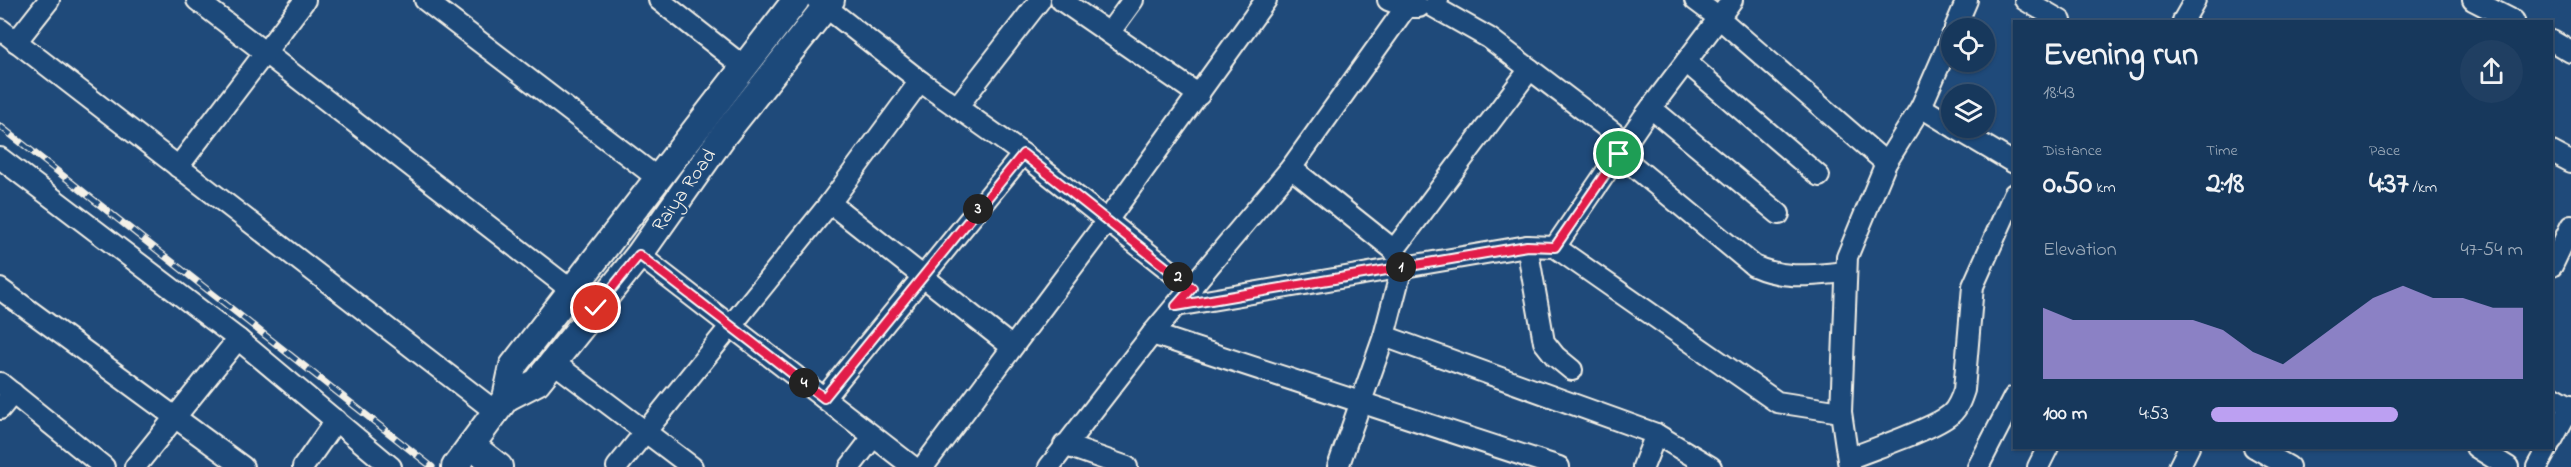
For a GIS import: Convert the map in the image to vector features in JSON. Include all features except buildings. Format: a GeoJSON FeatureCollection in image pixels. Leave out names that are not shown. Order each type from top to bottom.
{"type":"FeatureCollection","features":[{"type":"Feature","properties":{"kind":"street"},"geometry":{"type":"LineString","coordinates":[[16,42],[49,0]]}},
{"type":"Feature","properties":{"kind":"street"},"geometry":{"type":"LineString","coordinates":[[197,0],[571,290]]}},
{"type":"Feature","properties":{"kind":"street"},"geometry":{"type":"LineString","coordinates":[[178,167],[305,0]]}},
{"type":"Feature","properties":{"kind":"street"},"geometry":{"type":"LineString","coordinates":[[425,0],[660,180]]}},
{"type":"Feature","properties":{"kind":"street"},"geometry":{"type":"LineString","coordinates":[[659,0],[744,67]]}},
{"type":"Feature","properties":{"kind":"street","name":"Raiya Road"},"geometry":{"type":"LineString","coordinates":[[455,467],[501,405],[513,366],[660,180],[796,0]]}},
{"type":"Feature","properties":{"kind":"street"},"geometry":{"type":"LineString","coordinates":[[957,107],[1040,0]]}},
{"type":"Feature","properties":{"kind":"street"},"geometry":{"type":"LineString","coordinates":[[1061,0],[1198,95]]}},
{"type":"Feature","properties":{"kind":"street"},"geometry":{"type":"LineString","coordinates":[[1109,33],[1133,0]]}},
{"type":"Feature","properties":{"kind":"street"},"geometry":{"type":"LineString","coordinates":[[923,467],[1106,222],[1266,0]]}},
{"type":"Feature","properties":{"kind":"street"},"geometry":{"type":"LineString","coordinates":[[1695,0],[1719,18],[1886,163]]}},
{"type":"Feature","properties":{"kind":"street"},"geometry":{"type":"LineString","coordinates":[[1555,247],[1651,108],[1732,0]]}},
{"type":"Feature","properties":{"kind":"street"},"geometry":{"type":"LineString","coordinates":[[2025,0],[2059,20]]}},
{"type":"Feature","properties":{"kind":"street"},"geometry":{"type":"LineString","coordinates":[[2184,20],[2195,0]]}},
{"type":"Feature","properties":{"kind":"street"},"geometry":{"type":"LineString","coordinates":[[2473,0],[2512,20]]}},
{"type":"Feature","properties":{"kind":"street"},"geometry":{"type":"LineString","coordinates":[[1959,18],[1966,1]]}},
{"type":"Feature","properties":{"kind":"street"},"geometry":{"type":"LineString","coordinates":[[824,2],[920,81],[1023,154],[1192,288]]}},
{"type":"Feature","properties":{"kind":"street","name":"Raiya Road"},"geometry":{"type":"LineString","coordinates":[[501,405],[537,382],[554,362],[639,255],[723,136],[824,2]]}},
{"type":"Feature","properties":{"kind":"street"},"geometry":{"type":"LineString","coordinates":[[1049,467],[1152,334],[1291,168],[1397,3],[1436,3],[1489,38],[1530,69],[1623,149],[1754,266],[1771,274],[1790,277],[1846,272]]}},
{"type":"Feature","properties":{"kind":"street"},"geometry":{"type":"LineString","coordinates":[[0,29],[178,167],[501,405]]}},
{"type":"Feature","properties":{"kind":"street"},"geometry":{"type":"LineString","coordinates":[[2553,42],[2571,52]]}},
{"type":"Feature","properties":{"kind":"street"},"geometry":{"type":"LineString","coordinates":[[1941,61],[1921,107],[1886,163],[1847,256],[1841,412],[1848,463],[1950,415],[1960,404],[1964,390],[1972,286],[2013,196]]}},
{"type":"Feature","properties":{"kind":"street"},"geometry":{"type":"LineString","coordinates":[[1686,62],[1819,176]]}},
{"type":"Feature","properties":{"kind":"street"},"geometry":{"type":"LineString","coordinates":[[1345,465],[1360,402],[1384,336],[1398,259],[1530,69]]}},
{"type":"Feature","properties":{"kind":"street"},"geometry":{"type":"LineString","coordinates":[[617,467],[830,203],[920,81]]}},
{"type":"Feature","properties":{"kind":"street"},"geometry":{"type":"LineString","coordinates":[[1921,107],[1941,120]]}},
{"type":"Feature","properties":{"kind":"street"},"geometry":{"type":"LineString","coordinates":[[1651,108],[1779,214]]}},
{"type":"Feature","properties":{"kind":"street"},"geometry":{"type":"LineString","coordinates":[[1972,138],[2013,162]]}},
{"type":"Feature","properties":{"kind":"street"},"geometry":{"type":"LineString","coordinates":[[2553,153],[2571,162]]}},
{"type":"Feature","properties":{"kind":"street"},"geometry":{"type":"LineString","coordinates":[[824,398],[1023,154]]}},
{"type":"Feature","properties":{"kind":"street"},"geometry":{"type":"LineString","coordinates":[[4,168],[238,339],[391,467]]}},
{"type":"Feature","properties":{"kind":"street"},"geometry":{"type":"LineString","coordinates":[[1291,168],[1398,259]]}},
{"type":"Feature","properties":{"kind":"street"},"geometry":{"type":"LineString","coordinates":[[830,203],[924,275],[1012,347]]}},
{"type":"Feature","properties":{"kind":"street"},"geometry":{"type":"LineString","coordinates":[[2553,264],[2571,226]]}},
{"type":"Feature","properties":{"kind":"street"},"geometry":{"type":"LineString","coordinates":[[1527,246],[1544,342],[1555,356],[1572,370]]}},
{"type":"Feature","properties":{"kind":"street"},"geometry":{"type":"LineString","coordinates":[[1176,306],[1398,259],[1527,246],[1555,247],[1777,402],[1841,412]]}},
{"type":"Feature","properties":{"kind":"street"},"geometry":{"type":"LineString","coordinates":[[639,255],[913,467]]}},
{"type":"Feature","properties":{"kind":"street"},"geometry":{"type":"LineString","coordinates":[[0,289],[243,467]]}},
{"type":"Feature","properties":{"kind":"street"},"geometry":{"type":"LineString","coordinates":[[1152,334],[1558,467]]}},
{"type":"Feature","properties":{"kind":"street"},"geometry":{"type":"LineString","coordinates":[[1384,336],[1656,434],[1711,467]]}},
{"type":"Feature","properties":{"kind":"street"},"geometry":{"type":"LineString","coordinates":[[135,467],[238,339]]}},
{"type":"Feature","properties":{"kind":"street"},"geometry":{"type":"LineString","coordinates":[[554,362],[692,467]]}},
{"type":"Feature","properties":{"kind":"street"},"geometry":{"type":"LineString","coordinates":[[0,409],[6,388],[104,467]]}},
{"type":"Feature","properties":{"kind":"street"},"geometry":{"type":"LineString","coordinates":[[2553,397],[2571,406],[2553,438]]}},
{"type":"Feature","properties":{"kind":"street"},"geometry":{"type":"LineString","coordinates":[[1978,467],[2013,399]]}},
{"type":"Feature","properties":{"kind":"street"},"geometry":{"type":"LineString","coordinates":[[303,467],[336,420]]}},
{"type":"Feature","properties":{"kind":"street"},"geometry":{"type":"LineString","coordinates":[[1643,467],[1656,434]]}},
{"type":"Feature","properties":{"kind":"street"},"geometry":{"type":"LineString","coordinates":[[850,467],[873,437]]}},
{"type":"Feature","properties":{"kind":"street"},"geometry":{"type":"LineString","coordinates":[[471,445],[499,467]]}},
{"type":"Feature","properties":{"kind":"street"},"geometry":{"type":"LineString","coordinates":[[1064,446],[1127,467]]}},
{"type":"Feature","properties":{"kind":"street"},"geometry":{"type":"LineString","coordinates":[[2038,467],[2048,449]]}},
{"type":"Feature","properties":{"kind":"street"},"geometry":{"type":"LineString","coordinates":[[2180,467],[2188,449]]}},
{"type":"Feature","properties":{"kind":"street"},"geometry":{"type":"LineString","coordinates":[[2258,449],[2289,467]]}},
{"type":"Feature","properties":{"kind":"street"},"geometry":{"type":"LineString","coordinates":[[2479,449],[2508,467]]}},
{"type":"Feature","properties":{"kind":"street"},"geometry":{"type":"LineString","coordinates":[[2537,467],[2547,449]]}},
{"type":"Feature","properties":{"kind":"railway"},"geometry":{"type":"LineString","coordinates":[[0,126],[432,467]]}},
{"type":"Feature","properties":{"kind":"route"},"geometry":{"type":"LineString","coordinates":[[596,308],[639,255],[824,398],[1023,154],[1192,288],[1176,306],[1527,246],[1555,247],[1619,154]]}}]}
